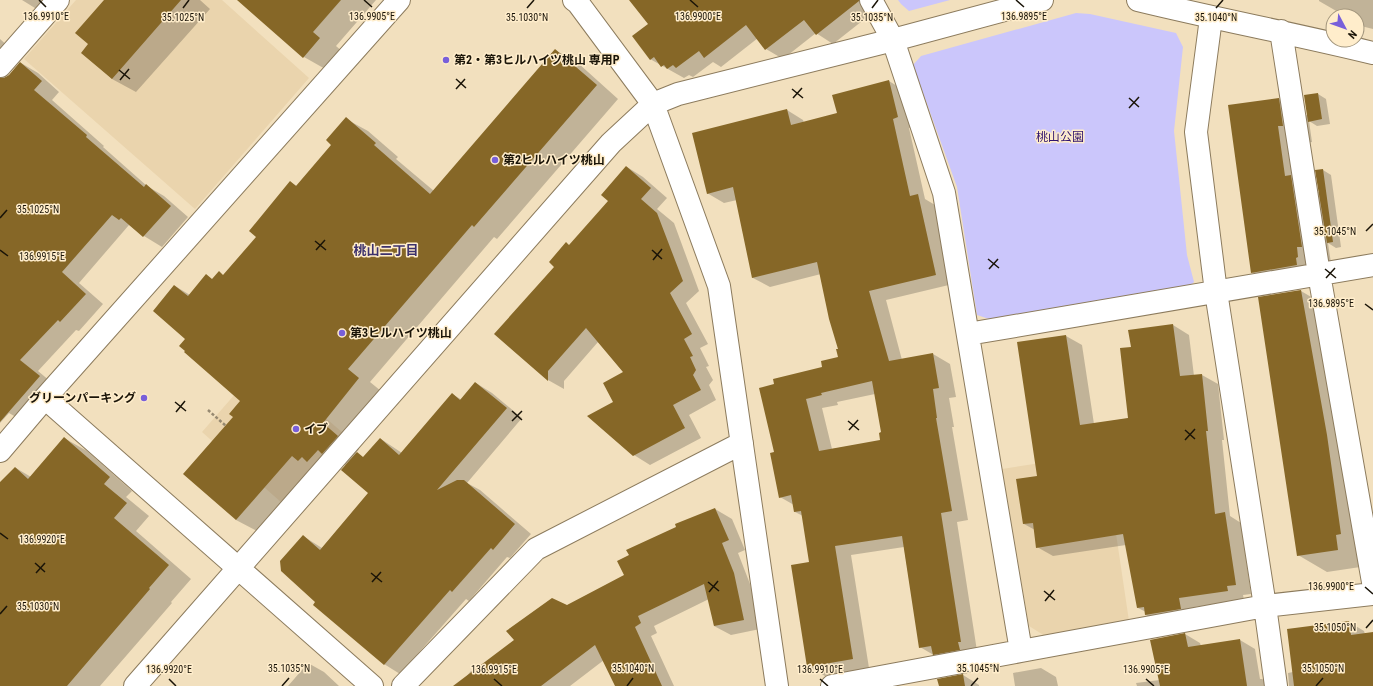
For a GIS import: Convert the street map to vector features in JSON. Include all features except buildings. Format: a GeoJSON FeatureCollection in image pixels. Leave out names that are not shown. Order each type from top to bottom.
{"type":"FeatureCollection","features":[{"type":"Feature","properties":{"kind":"street"},"geometry":{"type":"LineString","coordinates":[[0,66],[58,0]]}},
{"type":"Feature","properties":{"kind":"street"},"geometry":{"type":"LineString","coordinates":[[0,451],[45,398],[399,0]]}},
{"type":"Feature","properties":{"kind":"street"},"geometry":{"type":"LineString","coordinates":[[574,0],[653,104],[719,286],[777,686]]}},
{"type":"Feature","properties":{"kind":"street"},"geometry":{"type":"LineString","coordinates":[[871,0],[893,40],[944,193],[1020,651]]}},
{"type":"Feature","properties":{"kind":"street"},"geometry":{"type":"LineString","coordinates":[[135,686],[611,143],[653,104],[678,94],[893,40],[1042,0]]}},
{"type":"Feature","properties":{"kind":"street"},"geometry":{"type":"LineString","coordinates":[[1138,0],[1211,18],[1281,31],[1373,53]]}},
{"type":"Feature","properties":{"kind":"street"},"geometry":{"type":"LineString","coordinates":[[1211,18],[1196,132],[1216,292],[1276,686]]}},
{"type":"Feature","properties":{"kind":"street"},"geometry":{"type":"LineString","coordinates":[[1281,31],[1319,274],[1373,582]]}},
{"type":"Feature","properties":{"kind":"street"},"geometry":{"type":"LineString","coordinates":[[968,334],[1373,265]]}},
{"type":"Feature","properties":{"kind":"street"},"geometry":{"type":"LineString","coordinates":[[45,398],[372,686]]}},
{"type":"Feature","properties":{"kind":"street"},"geometry":{"type":"LineString","coordinates":[[404,686],[536,549],[742,443]]}},
{"type":"Feature","properties":{"kind":"street"},"geometry":{"type":"LineString","coordinates":[[832,686],[1265,606],[1373,594]]}},
{"type":"Feature","properties":{"kind":"path"},"geometry":{"type":"LineString","coordinates":[[208,410],[226,426]]}},
{"type":"Feature","properties":{"kind":"shaded area"},"geometry":{"type":"Polygon","coordinates":[[[76,0],[222,0],[309,78],[195,209],[24,59],[76,0]]]}},
{"type":"Feature","properties":{"kind":"shaded area"},"geometry":{"type":"Polygon","coordinates":[[[262,363],[343,433],[282,503],[202,432],[262,363]]]}},
{"type":"Feature","properties":{"kind":"shaded area"},"geometry":{"type":"Polygon","coordinates":[[[1104,453],[1129,621],[1045,636],[1029,626],[1002,469],[1104,453]]]}},
{"type":"Feature","properties":{"kind":"green space"},"geometry":{"type":"Polygon","coordinates":[[[898,0],[950,0],[909,11],[898,0]]]}},
{"type":"Feature","properties":{"kind":"green space","name":"桃山公園"},"geometry":{"type":"Polygon","coordinates":[[[1076,13],[1090,14],[1176,33],[1183,47],[1174,131],[1187,255],[1194,282],[1182,293],[998,322],[977,315],[957,187],[913,65],[921,56],[1076,13]]]}},
{"type":"Feature","properties":{"kind":"place","name":"第2・第3ヒルハイツ桃山 専用P"},"geometry":{"type":"Point","coordinates":[446,60]}},
{"type":"Feature","properties":{"kind":"place","name":"第2ヒルハイツ桃山"},"geometry":{"type":"Point","coordinates":[495,160]}},
{"type":"Feature","properties":{"kind":"place","name":"第3ヒルハイツ桃山"},"geometry":{"type":"Point","coordinates":[342,333]}},
{"type":"Feature","properties":{"kind":"place","name":"グリーンパーキング"},"geometry":{"type":"Point","coordinates":[144,398]}},
{"type":"Feature","properties":{"kind":"place","name":"イブ"},"geometry":{"type":"Point","coordinates":[296,429]}},
{"type":"Feature","properties":{"kind":"district","name":"桃山二丁目"},"geometry":{"type":"Point","coordinates":[386,250]}}]}
